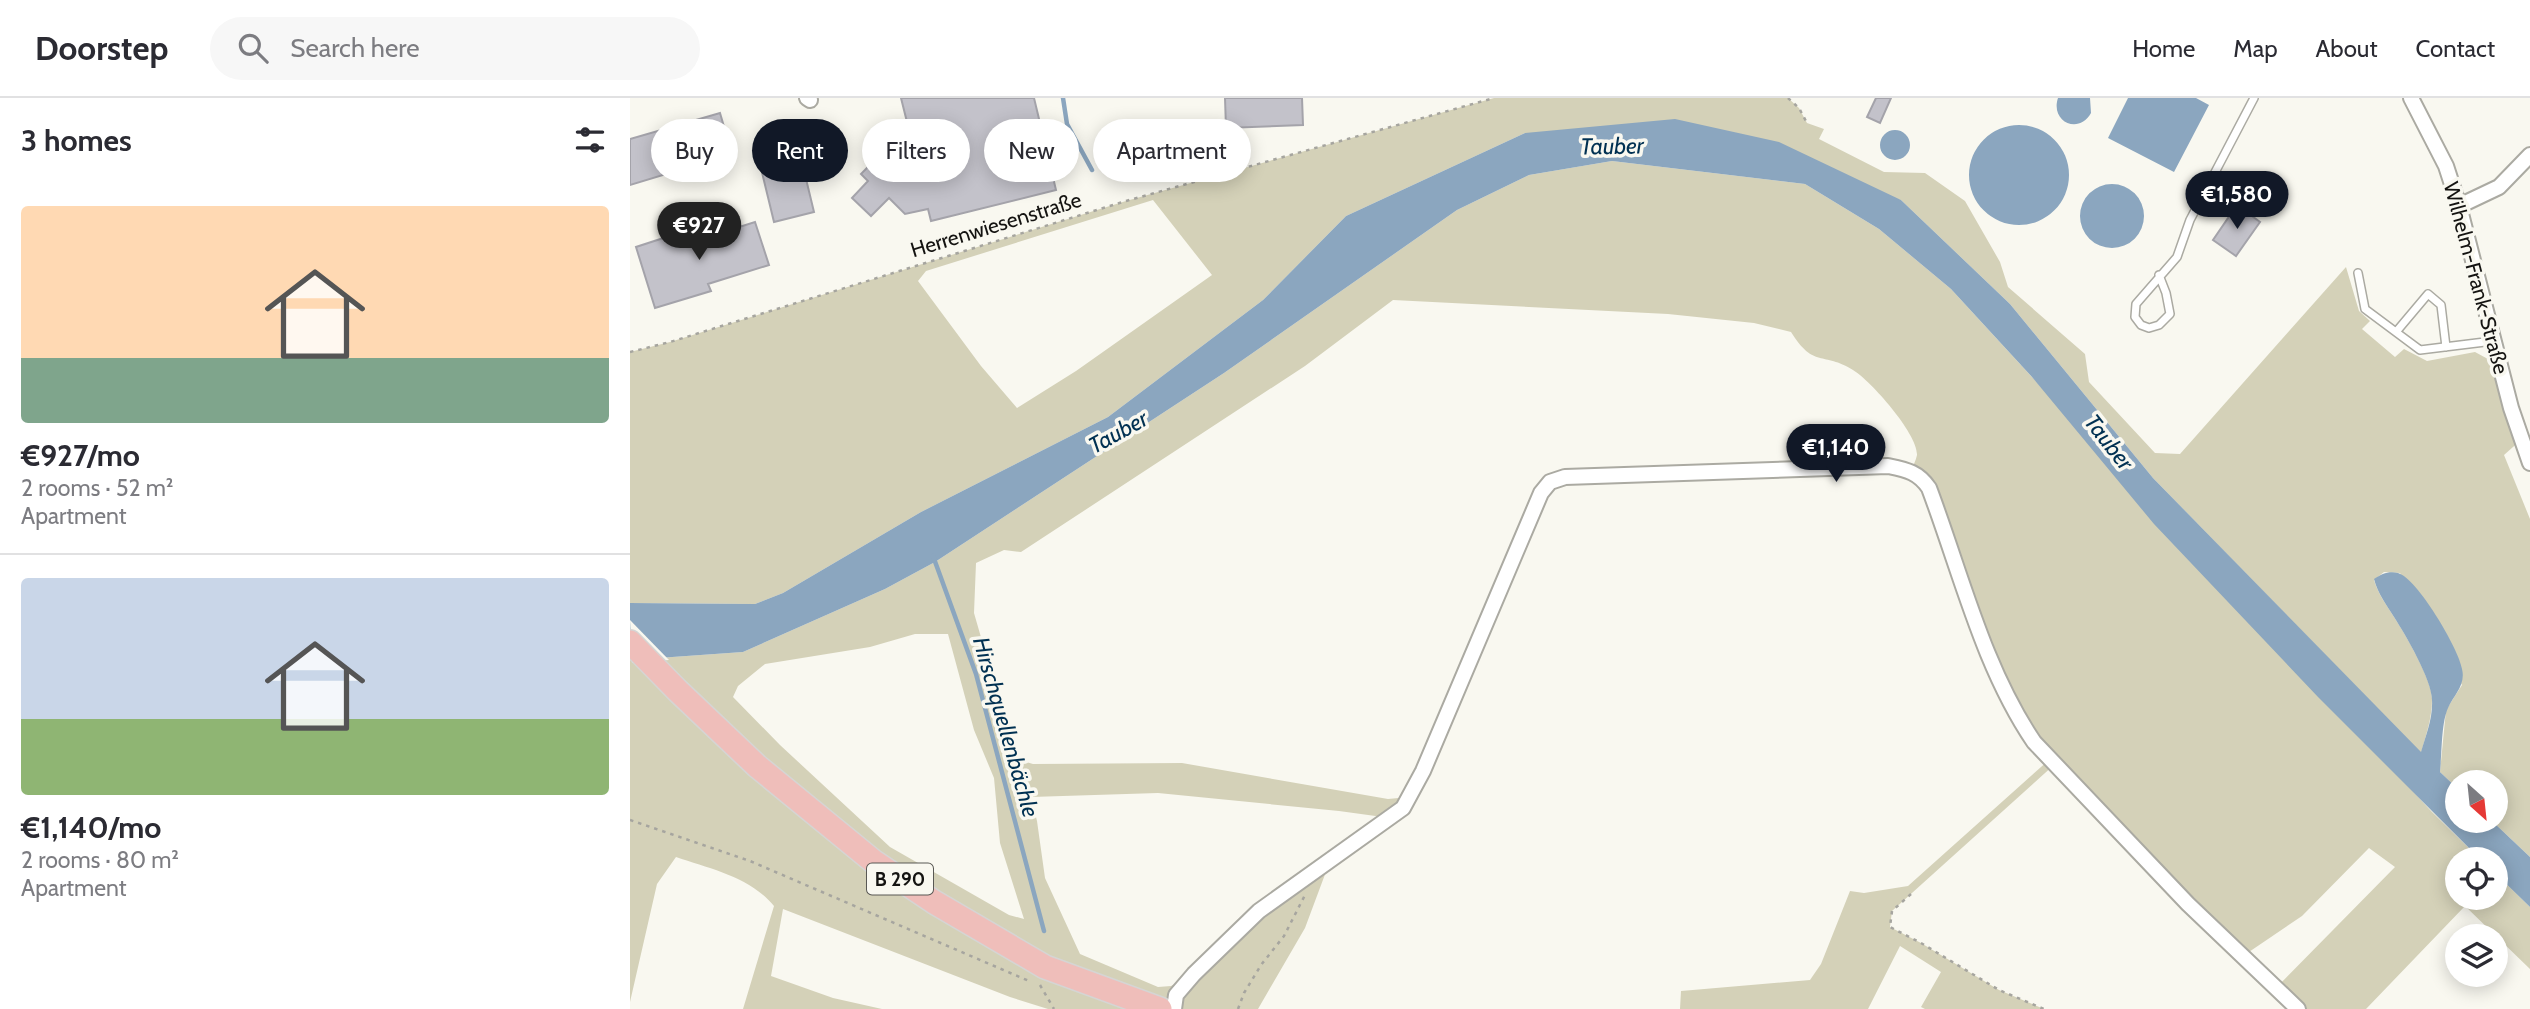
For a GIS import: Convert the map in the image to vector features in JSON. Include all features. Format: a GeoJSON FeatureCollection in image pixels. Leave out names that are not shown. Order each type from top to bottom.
{"type":"FeatureCollection","features":[{"type":"Feature","properties":{"kind":"main road","name":"B 290"},"geometry":{"type":"LineString","coordinates":[[630,642],[757,766],[855,846],[934,902],[1045,967],[1160,1009]]}},
{"type":"Feature","properties":{"kind":"street","name":"Wilhelm-Frank-Straße"},"geometry":{"type":"LineString","coordinates":[[2411,98],[2446,166],[2459,206],[2511,408],[2530,463]]}},
{"type":"Feature","properties":{"kind":"street"},"geometry":{"type":"LineString","coordinates":[[2459,206],[2499,187],[2530,155]]}},
{"type":"Feature","properties":{"kind":"street"},"geometry":{"type":"LineString","coordinates":[[1174,1009],[1176,995],[1259,911],[1403,808],[1423,771],[1541,494],[1550,482],[1565,477],[1888,466],[1911,471],[1922,477],[1929,488],[1957,572],[1992,660],[2019,720],[2034,743],[2188,904],[2298,1009]]}},
{"type":"Feature","properties":{"kind":"lane"},"geometry":{"type":"LineString","coordinates":[[2159,275],[2170,314],[2159,325],[2149,328],[2141,325],[2135,317],[2136,304],[2159,275],[2177,257],[2190,220],[2254,98]]}},
{"type":"Feature","properties":{"kind":"lane"},"geometry":{"type":"LineString","coordinates":[[2358,273],[2365,309],[2420,350],[2493,341]]}},
{"type":"Feature","properties":{"kind":"lane"},"geometry":{"type":"LineString","coordinates":[[2396,332],[2428,294],[2441,305],[2446,347]]}},
{"type":"Feature","properties":{"kind":"path","name":"Herrenwiesenstraße"},"geometry":{"type":"LineString","coordinates":[[630,352],[1126,201],[1494,98]]}},
{"type":"Feature","properties":{"kind":"path"},"geometry":{"type":"LineString","coordinates":[[1788,98],[1799,108],[1807,123]]}},
{"type":"Feature","properties":{"kind":"path"},"geometry":{"type":"LineString","coordinates":[[630,820],[750,861],[1051,989]]}},
{"type":"Feature","properties":{"kind":"path"},"geometry":{"type":"LineString","coordinates":[[1238,1009],[1261,965],[1284,936],[1319,869]]}},
{"type":"Feature","properties":{"kind":"path"},"geometry":{"type":"LineString","coordinates":[[1911,894],[1892,911],[1890,928],[1921,943],[1998,990],[2044,1009]]}},
{"type":"Feature","properties":{"kind":"path"},"geometry":{"type":"LineString","coordinates":[[1040,985],[1054,1009]]}},
{"type":"Feature","properties":{"kind":"shaded area"},"geometry":{"type":"Polygon","coordinates":[[[1494,98],[1788,98],[1799,108],[1807,123],[1824,129],[1819,139],[1884,172],[1925,173],[1965,201],[2000,262],[2008,287],[2085,354],[2089,382],[2155,453],[2180,454],[2346,267],[2359,311],[2370,321],[2362,329],[2395,357],[2404,349],[2427,361],[2475,352],[2499,365],[2522,439],[2504,455],[2530,519],[2530,857],[2505,833],[2508,833],[2508,770],[2445,770],[2445,777],[2440,772],[2446,710],[2462,685],[2400,573],[2384,572],[2374,580],[2418,658],[2431,692],[2431,713],[2421,753],[2153,478],[2010,304],[1901,200],[1525,133],[1346,216],[1263,300],[1108,417],[921,512],[783,593],[755,604],[630,603],[630,352],[1194,182],[1251,182],[1251,166],[1494,98]],[[1153,200],[926,271],[918,281],[981,366],[1017,408],[1076,371],[1212,275],[1153,200]]]}},
{"type":"Feature","properties":{"kind":"shaded area"},"geometry":{"type":"Polygon","coordinates":[[[1612,161],[1805,184],[1879,229],[1951,289],[2445,825],[2445,833],[2453,833],[2468,847],[2445,847],[2445,910],[2461,910],[2366,1009],[2298,1009],[2276,988],[2395,867],[2369,848],[2302,916],[2243,956],[2055,764],[1892,911],[1890,927],[1999,990],[2044,1009],[1925,1009],[1921,1007],[1941,972],[1900,946],[1868,1009],[1680,1009],[1681,991],[1810,980],[1821,964],[1850,891],[1864,893],[1908,886],[2050,759],[2019,720],[1939,514],[1911,471],[1917,455],[1910,434],[1881,396],[1853,370],[1806,351],[1791,332],[1754,323],[1668,314],[1393,300],[1305,366],[1021,552],[1004,550],[976,563],[974,613],[1016,759],[1033,764],[1182,763],[1388,799],[1409,797],[1390,818],[1158,793],[1031,797],[1045,878],[1080,954],[1158,987],[1171,986],[1194,974],[1330,861],[1305,928],[1258,1009],[1048,1009],[1010,997],[783,909],[771,976],[833,998],[882,1009],[743,1009],[774,906],[742,881],[676,857],[657,884],[630,1002],[630,660],[743,652],[885,589],[935,562],[1224,373],[1457,210],[1529,175],[1612,161]],[[915,634],[870,647],[765,664],[738,686],[733,697],[780,745],[890,847],[1009,915],[1024,919],[1000,843],[994,778],[974,730],[948,634],[915,634]]]}},
{"type":"Feature","properties":{"kind":"shaded area"},"geometry":{"type":"Polygon","coordinates":[[[2508,886],[2530,907],[2530,969],[2508,948],[2508,924],[2484,924],[2469,910],[2508,910],[2508,886]]]}},
{"type":"Feature","properties":{"kind":"water"},"geometry":{"type":"Polygon","coordinates":[[[2058,98],[2090,98],[2091,113],[2080,123],[2067,123],[2058,114],[2058,98]]]}},
{"type":"Feature","properties":{"kind":"water"},"geometry":{"type":"Polygon","coordinates":[[[2128,98],[2196,98],[2209,105],[2174,172],[2108,138],[2128,98]]]}},
{"type":"Feature","properties":{"kind":"water","name":"Tauber"},"geometry":{"type":"Polygon","coordinates":[[[1675,119],[1779,142],[1901,200],[2010,304],[2153,478],[2421,752],[2429,726],[2431,691],[2417,657],[2374,579],[2391,572],[2406,578],[2436,615],[2459,659],[2463,675],[2444,722],[2440,772],[2445,777],[2445,824],[2318,697],[2154,524],[2032,377],[1951,289],[1879,229],[1805,184],[1612,161],[1529,175],[1457,210],[1224,373],[935,562],[885,589],[743,652],[630,660],[630,603],[755,604],[783,593],[921,512],[1108,417],[1263,300],[1346,216],[1525,133],[1675,119]]]}},
{"type":"Feature","properties":{"kind":"water"},"geometry":{"type":"Polygon","coordinates":[[[2019,125],[2038,129],[2054,140],[2065,156],[2069,175],[2065,194],[2054,210],[2038,221],[2019,225],[2000,221],[1984,210],[1973,194],[1969,175],[1973,156],[1984,140],[2000,129],[2019,125]]]}},
{"type":"Feature","properties":{"kind":"water"},"geometry":{"type":"Polygon","coordinates":[[[1895,130],[1906,134],[1910,145],[1906,156],[1895,160],[1884,156],[1880,145],[1884,134],[1895,130]]]}},
{"type":"Feature","properties":{"kind":"water"},"geometry":{"type":"Polygon","coordinates":[[[2106,184],[2118,184],[2135,193],[2142,204],[2142,228],[2135,239],[2118,248],[2106,248],[2094,243],[2085,234],[2080,222],[2080,210],[2085,198],[2094,189],[2106,184]]]}},
{"type":"Feature","properties":{"kind":"water"},"geometry":{"type":"Polygon","coordinates":[[[2454,833],[2505,833],[2530,857],[2530,907],[2508,886],[2508,847],[2468,847],[2454,833]]]}},
{"type":"Feature","properties":{"kind":"pier"},"geometry":{"type":"Polygon","coordinates":[[[630,620],[669,660],[632,663],[630,620]]]}},
{"type":"Feature","properties":{"kind":"building"},"geometry":{"type":"Polygon","coordinates":[[[901,98],[1034,98],[1039,119],[984,119],[984,182],[1054,182],[1056,190],[931,221],[928,209],[905,214],[889,198],[871,216],[852,198],[867,182],[970,182],[970,119],[906,119],[901,98]]]}},
{"type":"Feature","properties":{"kind":"building"},"geometry":{"type":"Polygon","coordinates":[[[1225,98],[1302,98],[1303,125],[1251,127],[1251,119],[1226,119],[1225,98]]]}},
{"type":"Feature","properties":{"kind":"building"},"geometry":{"type":"Polygon","coordinates":[[[1876,98],[1891,98],[1880,123],[1867,117],[1876,98]]]}},
{"type":"Feature","properties":{"kind":"building"},"geometry":{"type":"Polygon","coordinates":[[[720,113],[722,119],[699,119],[720,113]]]}},
{"type":"Feature","properties":{"kind":"building"},"geometry":{"type":"Polygon","coordinates":[[[651,133],[651,179],[630,185],[630,139],[651,133]]]}},
{"type":"Feature","properties":{"kind":"building"},"geometry":{"type":"Polygon","coordinates":[[[764,182],[807,182],[814,212],[774,222],[764,182]]]}},
{"type":"Feature","properties":{"kind":"building"},"geometry":{"type":"Polygon","coordinates":[[[2237,205],[2260,222],[2236,256],[2213,240],[2237,205]]]}},
{"type":"Feature","properties":{"kind":"building"},"geometry":{"type":"Polygon","coordinates":[[[755,222],[769,265],[708,284],[711,291],[655,308],[636,247],[691,229],[695,241],[755,222]]]}},
{"type":"Feature","properties":{"kind":"waterway"},"geometry":{"type":"LineString","coordinates":[[1063,98],[1067,124],[1092,170]]}},
{"type":"Feature","properties":{"kind":"waterway","name":"Hirschquellenbächle"},"geometry":{"type":"LineString","coordinates":[[933,556],[976,674],[1044,931]]}}]}
